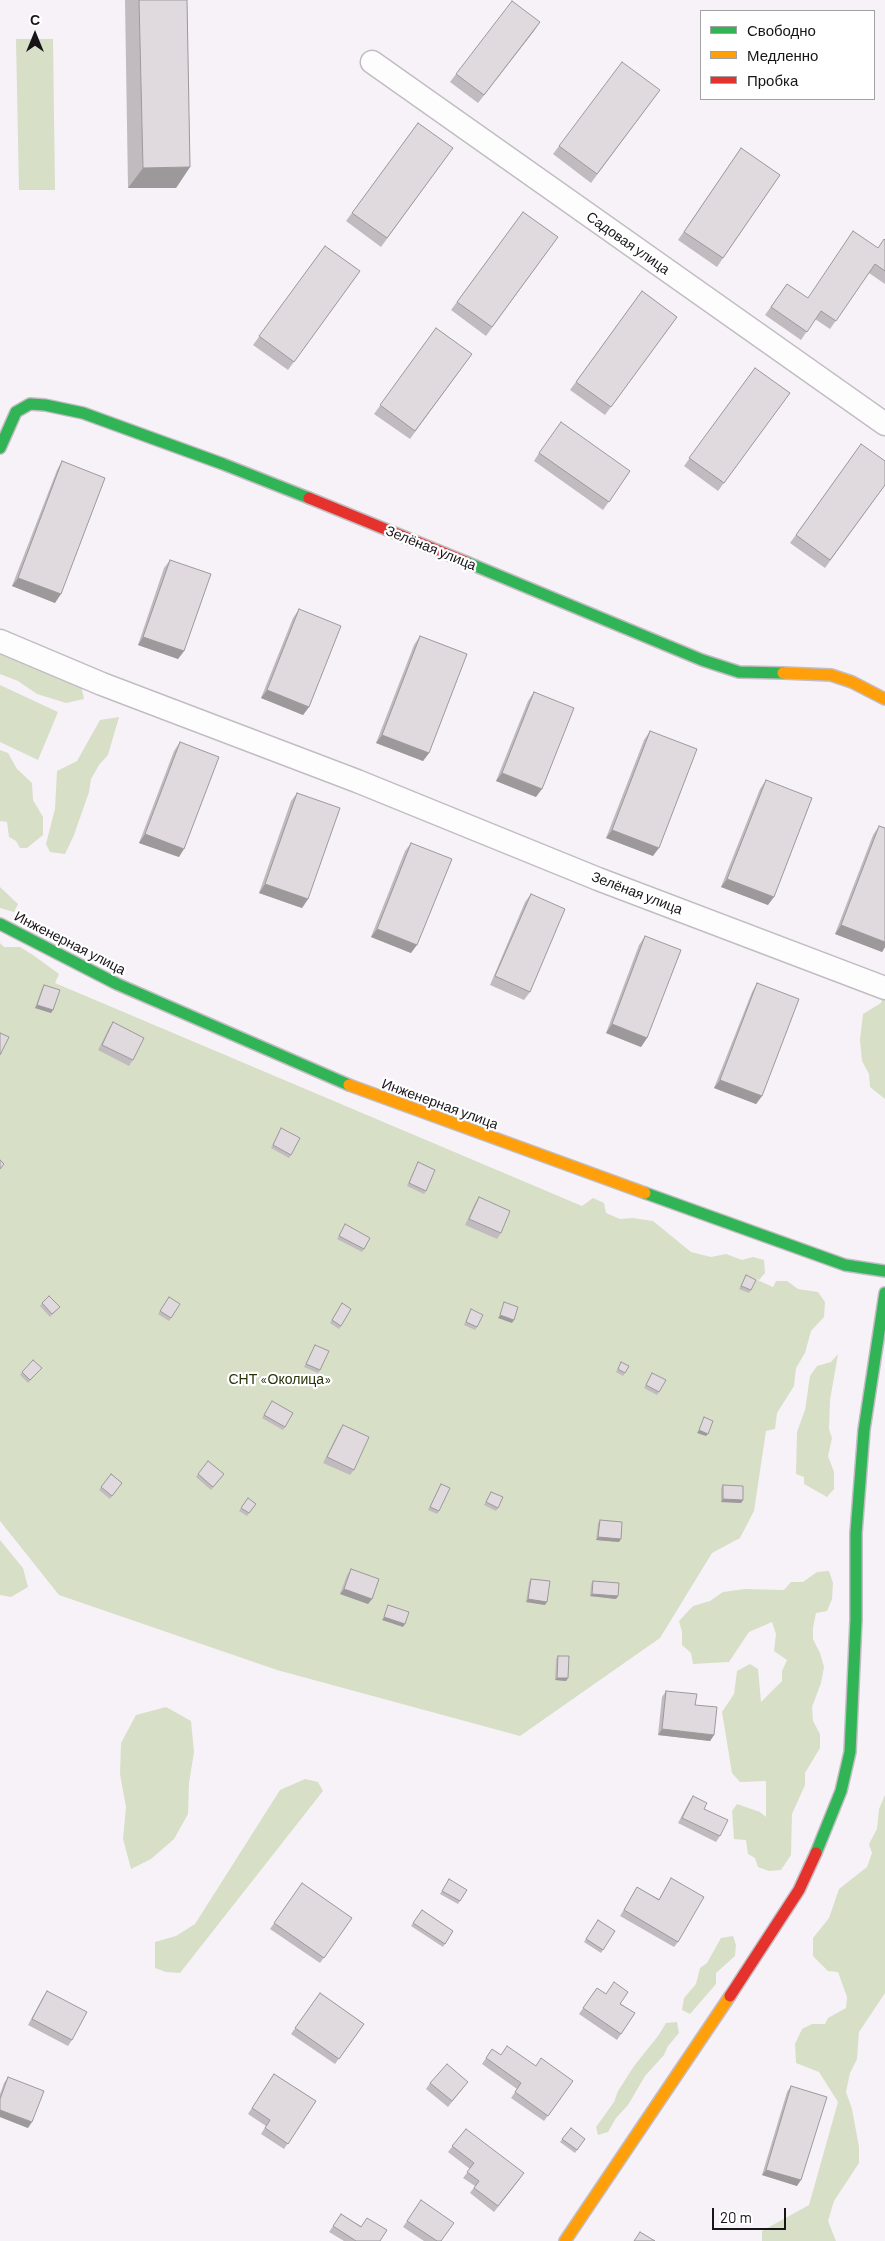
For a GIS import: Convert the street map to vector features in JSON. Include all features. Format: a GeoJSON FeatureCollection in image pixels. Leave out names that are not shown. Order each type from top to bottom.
{"type":"FeatureCollection","features":[{"type":"Feature","properties":{"kind":"street","name":"Садовая улица"},"geometry":{"type":"LineString","coordinates":[[372,62],[885,424]]}},
{"type":"Feature","properties":{"kind":"street","name":"Зелёная улица"},"geometry":{"type":"LineString","coordinates":[[0,448],[16,412],[30,404],[45,405],[83,413],[231,468],[519,583],[702,660],[739,672],[831,675],[852,682],[885,699]]}},
{"type":"Feature","properties":{"kind":"street","name":"Зелёная улица"},"geometry":{"type":"LineString","coordinates":[[0,641],[102,684],[357,781],[598,879],[885,988]]}},
{"type":"Feature","properties":{"kind":"street","name":"Инженерная улица"},"geometry":{"type":"LineString","coordinates":[[0,924],[118,984],[371,1095],[845,1265],[885,1271]]}},
{"type":"Feature","properties":{"kind":"street"},"geometry":{"type":"LineString","coordinates":[[565,2241],[706,2034],[799,1890],[822,1841],[841,1791],[850,1752],[856,1620],[856,1534],[864,1430],[885,1293]]}},
{"type":"Feature","properties":{"kind":"green space"},"geometry":{"type":"Polygon","coordinates":[[[16,39],[53,39],[55,190],[19,190],[16,39]]]}},
{"type":"Feature","properties":{"kind":"green space"},"geometry":{"type":"Polygon","coordinates":[[[0,654],[13,656],[81,685],[84,699],[66,703],[37,694],[18,681],[0,674],[0,654]]]}},
{"type":"Feature","properties":{"kind":"green space"},"geometry":{"type":"Polygon","coordinates":[[[0,685],[58,712],[38,760],[0,742],[0,685]]]}},
{"type":"Feature","properties":{"kind":"green space"},"geometry":{"type":"Polygon","coordinates":[[[119,717],[108,755],[99,765],[91,779],[89,792],[74,835],[65,854],[50,852],[46,844],[55,809],[57,771],[77,761],[100,720],[119,717]]]}},
{"type":"Feature","properties":{"kind":"green space"},"geometry":{"type":"Polygon","coordinates":[[[0,750],[8,753],[17,769],[32,783],[33,800],[43,817],[43,835],[27,848],[20,848],[16,841],[9,837],[7,822],[0,821],[0,750]]]}},
{"type":"Feature","properties":{"kind":"green space"},"geometry":{"type":"Polygon","coordinates":[[[0,887],[18,904],[14,912],[0,908],[0,887]]]}},
{"type":"Feature","properties":{"kind":"green space","name":"СНТ «Околица»"},"geometry":{"type":"Polygon","coordinates":[[[0,943],[4,947],[20,947],[33,955],[59,974],[55,983],[582,1206],[593,1198],[604,1203],[606,1213],[620,1219],[633,1218],[653,1221],[691,1252],[711,1257],[726,1254],[742,1260],[753,1257],[764,1260],[765,1273],[759,1280],[753,1278],[773,1287],[776,1281],[787,1281],[798,1289],[818,1292],[825,1302],[824,1317],[811,1331],[805,1353],[796,1368],[794,1386],[777,1413],[775,1429],[766,1431],[754,1511],[740,1538],[712,1553],[660,1638],[520,1736],[277,1670],[59,1595],[0,1521],[0,943]]]}},
{"type":"Feature","properties":{"kind":"green space"},"geometry":{"type":"Polygon","coordinates":[[[885,989],[885,1099],[870,1087],[869,1074],[862,1061],[860,1040],[863,1014],[881,1003],[885,989]]]}},
{"type":"Feature","properties":{"kind":"green space"},"geometry":{"type":"Polygon","coordinates":[[[838,1354],[830,1400],[829,1429],[832,1438],[828,1456],[834,1472],[834,1489],[827,1497],[804,1484],[804,1477],[796,1474],[797,1432],[805,1410],[810,1376],[817,1366],[831,1362],[838,1354]]]}},
{"type":"Feature","properties":{"kind":"green space"},"geometry":{"type":"Polygon","coordinates":[[[0,1540],[23,1568],[28,1587],[11,1597],[0,1595],[0,1540]]]}},
{"type":"Feature","properties":{"kind":"green space"},"geometry":{"type":"Polygon","coordinates":[[[829,1571],[833,1583],[832,1599],[827,1611],[816,1613],[813,1628],[813,1639],[824,1667],[821,1683],[812,1707],[813,1721],[820,1734],[820,1748],[805,1773],[805,1785],[792,1814],[791,1855],[781,1870],[769,1871],[758,1867],[755,1858],[748,1854],[746,1840],[734,1839],[732,1811],[737,1804],[760,1812],[766,1817],[766,1781],[740,1782],[732,1773],[722,1712],[734,1694],[737,1671],[750,1664],[758,1669],[761,1702],[782,1681],[782,1671],[787,1660],[774,1651],[776,1634],[772,1622],[749,1632],[729,1662],[693,1664],[691,1653],[682,1645],[682,1632],[679,1621],[693,1606],[710,1601],[723,1592],[745,1589],[784,1590],[791,1582],[803,1582],[817,1572],[829,1571]]]}},
{"type":"Feature","properties":{"kind":"green space"},"geometry":{"type":"Polygon","coordinates":[[[166,1707],[191,1721],[194,1752],[189,1783],[188,1814],[174,1839],[151,1859],[131,1869],[123,1839],[126,1807],[120,1774],[121,1743],[136,1715],[166,1707]]]}},
{"type":"Feature","properties":{"kind":"green space"},"geometry":{"type":"Polygon","coordinates":[[[305,1779],[318,1782],[323,1791],[180,1973],[166,1972],[155,1968],[155,1942],[176,1936],[195,1924],[280,1790],[305,1779]]]}},
{"type":"Feature","properties":{"kind":"green space"},"geometry":{"type":"Polygon","coordinates":[[[885,1795],[885,1993],[859,2032],[857,2059],[850,2073],[846,2092],[852,2109],[859,2147],[859,2163],[834,2201],[828,2221],[836,2241],[762,2241],[762,2231],[809,2205],[838,2102],[819,2072],[796,2063],[795,2044],[802,2029],[812,2024],[825,2024],[828,2018],[846,2008],[847,1997],[838,1972],[828,1971],[813,1956],[813,1938],[829,1918],[839,1889],[867,1867],[872,1853],[869,1844],[877,1829],[879,1809],[885,1795]]]}},
{"type":"Feature","properties":{"kind":"green space"},"geometry":{"type":"Polygon","coordinates":[[[733,1936],[736,1945],[735,1956],[716,1973],[716,1984],[690,2014],[682,2010],[684,1998],[696,1984],[700,1968],[707,1963],[721,1938],[733,1936]]]}},
{"type":"Feature","properties":{"kind":"green space"},"geometry":{"type":"Polygon","coordinates":[[[677,2022],[679,2033],[668,2046],[664,2055],[645,2076],[628,2105],[616,2118],[608,2132],[598,2135],[596,2127],[614,2102],[618,2091],[634,2066],[666,2023],[677,2022]]]}},
{"type":"Feature","properties":{"kind":"building"},"geometry":{"type":"Polygon","coordinates":[[[139,0],[187,0],[190,167],[143,168],[139,0]]]}},
{"type":"Feature","properties":{"kind":"building"},"geometry":{"type":"Polygon","coordinates":[[[512,1],[540,22],[484,95],[456,74],[512,1]]]}},
{"type":"Feature","properties":{"kind":"building"},"geometry":{"type":"Polygon","coordinates":[[[622,62],[660,90],[597,174],[559,146],[622,62]]]}},
{"type":"Feature","properties":{"kind":"building"},"geometry":{"type":"Polygon","coordinates":[[[418,123],[453,148],[387,238],[352,213],[418,123]]]}},
{"type":"Feature","properties":{"kind":"building"},"geometry":{"type":"Polygon","coordinates":[[[741,148],[780,175],[723,258],[684,232],[741,148]]]}},
{"type":"Feature","properties":{"kind":"building"},"geometry":{"type":"Polygon","coordinates":[[[523,212],[558,237],[492,327],[457,302],[523,212]]]}},
{"type":"Feature","properties":{"kind":"building"},"geometry":{"type":"Polygon","coordinates":[[[853,231],[878,248],[885,240],[885,271],[875,264],[836,321],[821,311],[807,332],[771,307],[787,284],[808,298],[853,231]]]}},
{"type":"Feature","properties":{"kind":"building"},"geometry":{"type":"Polygon","coordinates":[[[325,246],[360,271],[294,362],[259,336],[325,246]]]}},
{"type":"Feature","properties":{"kind":"building"},"geometry":{"type":"Polygon","coordinates":[[[642,291],[677,317],[611,407],[576,382],[642,291]]]}},
{"type":"Feature","properties":{"kind":"building"},"geometry":{"type":"Polygon","coordinates":[[[436,328],[472,354],[415,431],[380,405],[436,328]]]}},
{"type":"Feature","properties":{"kind":"building"},"geometry":{"type":"Polygon","coordinates":[[[755,368],[790,393],[724,483],[689,458],[755,368]]]}},
{"type":"Feature","properties":{"kind":"building"},"geometry":{"type":"Polygon","coordinates":[[[561,422],[630,471],[609,502],[539,453],[561,422]]]}},
{"type":"Feature","properties":{"kind":"building"},"geometry":{"type":"Polygon","coordinates":[[[861,444],[885,461],[885,485],[830,560],[796,535],[861,444]]]}},
{"type":"Feature","properties":{"kind":"building"},"geometry":{"type":"Polygon","coordinates":[[[62,461],[105,478],[61,594],[18,578],[62,461]]]}},
{"type":"Feature","properties":{"kind":"building"},"geometry":{"type":"Polygon","coordinates":[[[170,560],[211,574],[184,651],[143,637],[170,560]]]}},
{"type":"Feature","properties":{"kind":"building"},"geometry":{"type":"Polygon","coordinates":[[[299,609],[341,626],[309,707],[267,690],[299,609]]]}},
{"type":"Feature","properties":{"kind":"building"},"geometry":{"type":"Polygon","coordinates":[[[420,636],[467,654],[429,753],[382,735],[420,636]]]}},
{"type":"Feature","properties":{"kind":"building"},"geometry":{"type":"Polygon","coordinates":[[[534,692],[574,708],[542,789],[502,773],[534,692]]]}},
{"type":"Feature","properties":{"kind":"building"},"geometry":{"type":"Polygon","coordinates":[[[650,731],[697,749],[659,848],[612,830],[650,731]]]}},
{"type":"Feature","properties":{"kind":"building"},"geometry":{"type":"Polygon","coordinates":[[[180,742],[219,757],[184,849],[145,834],[180,742]]]}},
{"type":"Feature","properties":{"kind":"building"},"geometry":{"type":"Polygon","coordinates":[[[766,780],[812,798],[774,897],[727,879],[766,780]]]}},
{"type":"Feature","properties":{"kind":"building"},"geometry":{"type":"Polygon","coordinates":[[[297,793],[340,808],[308,899],[265,884],[297,793]]]}},
{"type":"Feature","properties":{"kind":"building"},"geometry":{"type":"Polygon","coordinates":[[[879,826],[885,828],[885,942],[841,925],[879,826]]]}},
{"type":"Feature","properties":{"kind":"building"},"geometry":{"type":"Polygon","coordinates":[[[411,843],[452,859],[417,945],[377,929],[411,843]]]}},
{"type":"Feature","properties":{"kind":"building"},"geometry":{"type":"Polygon","coordinates":[[[531,894],[565,909],[530,992],[495,976],[531,894]]]}},
{"type":"Feature","properties":{"kind":"building"},"geometry":{"type":"Polygon","coordinates":[[[645,936],[681,950],[647,1038],[612,1024],[645,936]]]}},
{"type":"Feature","properties":{"kind":"building"},"geometry":{"type":"Polygon","coordinates":[[[757,983],[799,999],[762,1096],[720,1080],[757,983]]]}},
{"type":"Feature","properties":{"kind":"building"},"geometry":{"type":"Polygon","coordinates":[[[44,985],[60,990],[53,1010],[37,1005],[44,985]]]}},
{"type":"Feature","properties":{"kind":"building"},"geometry":{"type":"Polygon","coordinates":[[[113,1022],[144,1038],[133,1060],[102,1045],[113,1022]]]}},
{"type":"Feature","properties":{"kind":"building"},"geometry":{"type":"Polygon","coordinates":[[[0,1033],[9,1037],[0,1055],[0,1033]]]}},
{"type":"Feature","properties":{"kind":"building"},"geometry":{"type":"Polygon","coordinates":[[[281,1128],[300,1138],[291,1155],[273,1145],[281,1128]]]}},
{"type":"Feature","properties":{"kind":"building"},"geometry":{"type":"Polygon","coordinates":[[[0,1160],[4,1164],[0,1169],[0,1160]]]}},
{"type":"Feature","properties":{"kind":"building"},"geometry":{"type":"Polygon","coordinates":[[[418,1162],[435,1170],[426,1191],[409,1183],[418,1162]]]}},
{"type":"Feature","properties":{"kind":"building"},"geometry":{"type":"Polygon","coordinates":[[[479,1197],[510,1211],[501,1233],[469,1219],[479,1197]]]}},
{"type":"Feature","properties":{"kind":"building"},"geometry":{"type":"Polygon","coordinates":[[[345,1224],[370,1238],[364,1249],[339,1236],[345,1224]]]}},
{"type":"Feature","properties":{"kind":"building"},"geometry":{"type":"Polygon","coordinates":[[[746,1275],[756,1280],[751,1290],[741,1286],[746,1275]]]}},
{"type":"Feature","properties":{"kind":"building"},"geometry":{"type":"Polygon","coordinates":[[[49,1296],[60,1307],[52,1314],[42,1303],[49,1296]]]}},
{"type":"Feature","properties":{"kind":"building"},"geometry":{"type":"Polygon","coordinates":[[[169,1297],[180,1304],[171,1318],[160,1311],[169,1297]]]}},
{"type":"Feature","properties":{"kind":"building"},"geometry":{"type":"Polygon","coordinates":[[[504,1302],[518,1307],[514,1320],[500,1315],[504,1302]]]}},
{"type":"Feature","properties":{"kind":"building"},"geometry":{"type":"Polygon","coordinates":[[[342,1303],[351,1309],[341,1326],[332,1320],[342,1303]]]}},
{"type":"Feature","properties":{"kind":"building"},"geometry":{"type":"Polygon","coordinates":[[[471,1309],[483,1315],[477,1327],[466,1322],[471,1309]]]}},
{"type":"Feature","properties":{"kind":"building"},"geometry":{"type":"Polygon","coordinates":[[[315,1345],[329,1351],[320,1370],[306,1364],[315,1345]]]}},
{"type":"Feature","properties":{"kind":"building"},"geometry":{"type":"Polygon","coordinates":[[[33,1360],[42,1368],[30,1380],[22,1372],[33,1360]]]}},
{"type":"Feature","properties":{"kind":"building"},"geometry":{"type":"Polygon","coordinates":[[[621,1362],[629,1366],[625,1373],[618,1369],[621,1362]]]}},
{"type":"Feature","properties":{"kind":"building"},"geometry":{"type":"Polygon","coordinates":[[[652,1373],[666,1380],[659,1392],[646,1385],[652,1373]]]}},
{"type":"Feature","properties":{"kind":"building"},"geometry":{"type":"Polygon","coordinates":[[[272,1401],[293,1413],[285,1427],[264,1415],[272,1401]]]}},
{"type":"Feature","properties":{"kind":"building"},"geometry":{"type":"Polygon","coordinates":[[[704,1417],[713,1421],[708,1434],[699,1430],[704,1417]]]}},
{"type":"Feature","properties":{"kind":"building"},"geometry":{"type":"Polygon","coordinates":[[[343,1425],[369,1437],[354,1470],[327,1457],[343,1425]]]}},
{"type":"Feature","properties":{"kind":"building"},"geometry":{"type":"Polygon","coordinates":[[[208,1461],[224,1474],[213,1487],[198,1474],[208,1461]]]}},
{"type":"Feature","properties":{"kind":"building"},"geometry":{"type":"Polygon","coordinates":[[[111,1474],[122,1483],[112,1496],[101,1487],[111,1474]]]}},
{"type":"Feature","properties":{"kind":"building"},"geometry":{"type":"Polygon","coordinates":[[[441,1484],[450,1488],[439,1511],[430,1507],[441,1484]]]}},
{"type":"Feature","properties":{"kind":"building"},"geometry":{"type":"Polygon","coordinates":[[[723,1485],[743,1486],[743,1500],[723,1499],[723,1485]]]}},
{"type":"Feature","properties":{"kind":"building"},"geometry":{"type":"Polygon","coordinates":[[[491,1492],[503,1497],[498,1508],[486,1502],[491,1492]]]}},
{"type":"Feature","properties":{"kind":"building"},"geometry":{"type":"Polygon","coordinates":[[[248,1498],[256,1504],[249,1513],[241,1508],[248,1498]]]}},
{"type":"Feature","properties":{"kind":"building"},"geometry":{"type":"Polygon","coordinates":[[[600,1520],[622,1522],[621,1539],[598,1537],[600,1520]]]}},
{"type":"Feature","properties":{"kind":"building"},"geometry":{"type":"Polygon","coordinates":[[[351,1569],[379,1579],[372,1599],[344,1589],[351,1569]]]}},
{"type":"Feature","properties":{"kind":"building"},"geometry":{"type":"Polygon","coordinates":[[[531,1579],[550,1581],[547,1602],[528,1599],[531,1579]]]}},
{"type":"Feature","properties":{"kind":"building"},"geometry":{"type":"Polygon","coordinates":[[[593,1581],[619,1583],[618,1596],[592,1594],[593,1581]]]}},
{"type":"Feature","properties":{"kind":"building"},"geometry":{"type":"Polygon","coordinates":[[[388,1605],[409,1612],[405,1624],[384,1617],[388,1605]]]}},
{"type":"Feature","properties":{"kind":"building"},"geometry":{"type":"Polygon","coordinates":[[[558,1656],[569,1656],[568,1678],[557,1678],[558,1656]]]}},
{"type":"Feature","properties":{"kind":"building"},"geometry":{"type":"Polygon","coordinates":[[[666,1691],[697,1694],[695,1705],[717,1707],[714,1735],[662,1729],[666,1691]]]}},
{"type":"Feature","properties":{"kind":"building"},"geometry":{"type":"Polygon","coordinates":[[[693,1796],[707,1803],[704,1809],[728,1820],[720,1836],[682,1818],[693,1796]]]}},
{"type":"Feature","properties":{"kind":"building"},"geometry":{"type":"Polygon","coordinates":[[[671,1878],[704,1897],[678,1942],[624,1910],[637,1887],[659,1900],[671,1878]]]}},
{"type":"Feature","properties":{"kind":"building"},"geometry":{"type":"Polygon","coordinates":[[[449,1879],[467,1890],[460,1901],[442,1891],[449,1879]]]}},
{"type":"Feature","properties":{"kind":"building"},"geometry":{"type":"Polygon","coordinates":[[[302,1883],[352,1918],[324,1958],[274,1923],[302,1883]]]}},
{"type":"Feature","properties":{"kind":"building"},"geometry":{"type":"Polygon","coordinates":[[[422,1910],[453,1931],[445,1944],[413,1923],[422,1910]]]}},
{"type":"Feature","properties":{"kind":"building"},"geometry":{"type":"Polygon","coordinates":[[[598,1920],[615,1931],[603,1950],[586,1939],[598,1920]]]}},
{"type":"Feature","properties":{"kind":"building"},"geometry":{"type":"Polygon","coordinates":[[[614,1982],[628,1992],[620,2004],[635,2013],[621,2034],[583,2008],[597,1988],[606,1994],[614,1982]]]}},
{"type":"Feature","properties":{"kind":"building"},"geometry":{"type":"Polygon","coordinates":[[[47,1991],[87,2012],[72,2040],[32,2019],[47,1991]]]}},
{"type":"Feature","properties":{"kind":"building"},"geometry":{"type":"Polygon","coordinates":[[[320,1993],[364,2024],[339,2059],[295,2028],[320,1993]]]}},
{"type":"Feature","properties":{"kind":"building"},"geometry":{"type":"Polygon","coordinates":[[[507,2046],[536,2066],[541,2058],[573,2081],[548,2116],[515,2092],[521,2083],[486,2058],[492,2049],[501,2055],[507,2046]]]}},
{"type":"Feature","properties":{"kind":"building"},"geometry":{"type":"Polygon","coordinates":[[[447,2064],[468,2082],[452,2101],[430,2083],[447,2064]]]}},
{"type":"Feature","properties":{"kind":"building"},"geometry":{"type":"Polygon","coordinates":[[[274,2074],[316,2101],[288,2144],[265,2128],[270,2120],[252,2108],[274,2074]]]}},
{"type":"Feature","properties":{"kind":"building"},"geometry":{"type":"Polygon","coordinates":[[[8,2077],[44,2091],[32,2122],[0,2110],[0,2099],[8,2077]]]}},
{"type":"Feature","properties":{"kind":"building"},"geometry":{"type":"Polygon","coordinates":[[[791,2086],[827,2097],[801,2180],[766,2170],[791,2086]]]}},
{"type":"Feature","properties":{"kind":"building"},"geometry":{"type":"Polygon","coordinates":[[[571,2128],[585,2139],[577,2150],[562,2139],[571,2128]]]}},
{"type":"Feature","properties":{"kind":"building"},"geometry":{"type":"Polygon","coordinates":[[[466,2129],[524,2173],[498,2206],[474,2188],[479,2181],[467,2172],[474,2163],[452,2146],[466,2129]]]}},
{"type":"Feature","properties":{"kind":"building"},"geometry":{"type":"Polygon","coordinates":[[[421,2200],[454,2223],[441,2241],[437,2241],[407,2221],[421,2200]]]}},
{"type":"Feature","properties":{"kind":"building"},"geometry":{"type":"Polygon","coordinates":[[[341,2214],[361,2227],[367,2218],[387,2230],[380,2241],[356,2241],[333,2226],[341,2214]]]}},
{"type":"Feature","properties":{"kind":"building"},"geometry":{"type":"Polygon","coordinates":[[[640,2232],[655,2241],[634,2241],[640,2232]]]}},
{"type":"Feature","properties":{"kind":"traffic: fast"},"geometry":{"type":"LineString","coordinates":[[0,448],[16,412],[30,404],[45,405],[83,413],[223,464],[309,498]]}},
{"type":"Feature","properties":{"kind":"traffic: fast"},"geometry":{"type":"LineString","coordinates":[[466,562],[702,660],[739,672],[783,673]]}},
{"type":"Feature","properties":{"kind":"traffic: fast"},"geometry":{"type":"LineString","coordinates":[[0,924],[117,984],[349,1085]]}},
{"type":"Feature","properties":{"kind":"traffic: fast"},"geometry":{"type":"LineString","coordinates":[[645,1193],[845,1265],[885,1271]]}},
{"type":"Feature","properties":{"kind":"traffic: fast"},"geometry":{"type":"LineString","coordinates":[[816,1853],[841,1791],[850,1752],[856,1620],[856,1533],[864,1430],[885,1293]]}},
{"type":"Feature","properties":{"kind":"traffic: slow"},"geometry":{"type":"LineString","coordinates":[[783,673],[831,675],[852,682],[885,699]]}},
{"type":"Feature","properties":{"kind":"traffic: slow"},"geometry":{"type":"LineString","coordinates":[[349,1085],[645,1193]]}},
{"type":"Feature","properties":{"kind":"traffic: slow"},"geometry":{"type":"LineString","coordinates":[[565,2241],[730,1996]]}},
{"type":"Feature","properties":{"kind":"traffic: jam"},"geometry":{"type":"LineString","coordinates":[[309,498],[466,562]]}},
{"type":"Feature","properties":{"kind":"traffic: jam"},"geometry":{"type":"LineString","coordinates":[[730,1996],[799,1890],[816,1853]]}}]}
